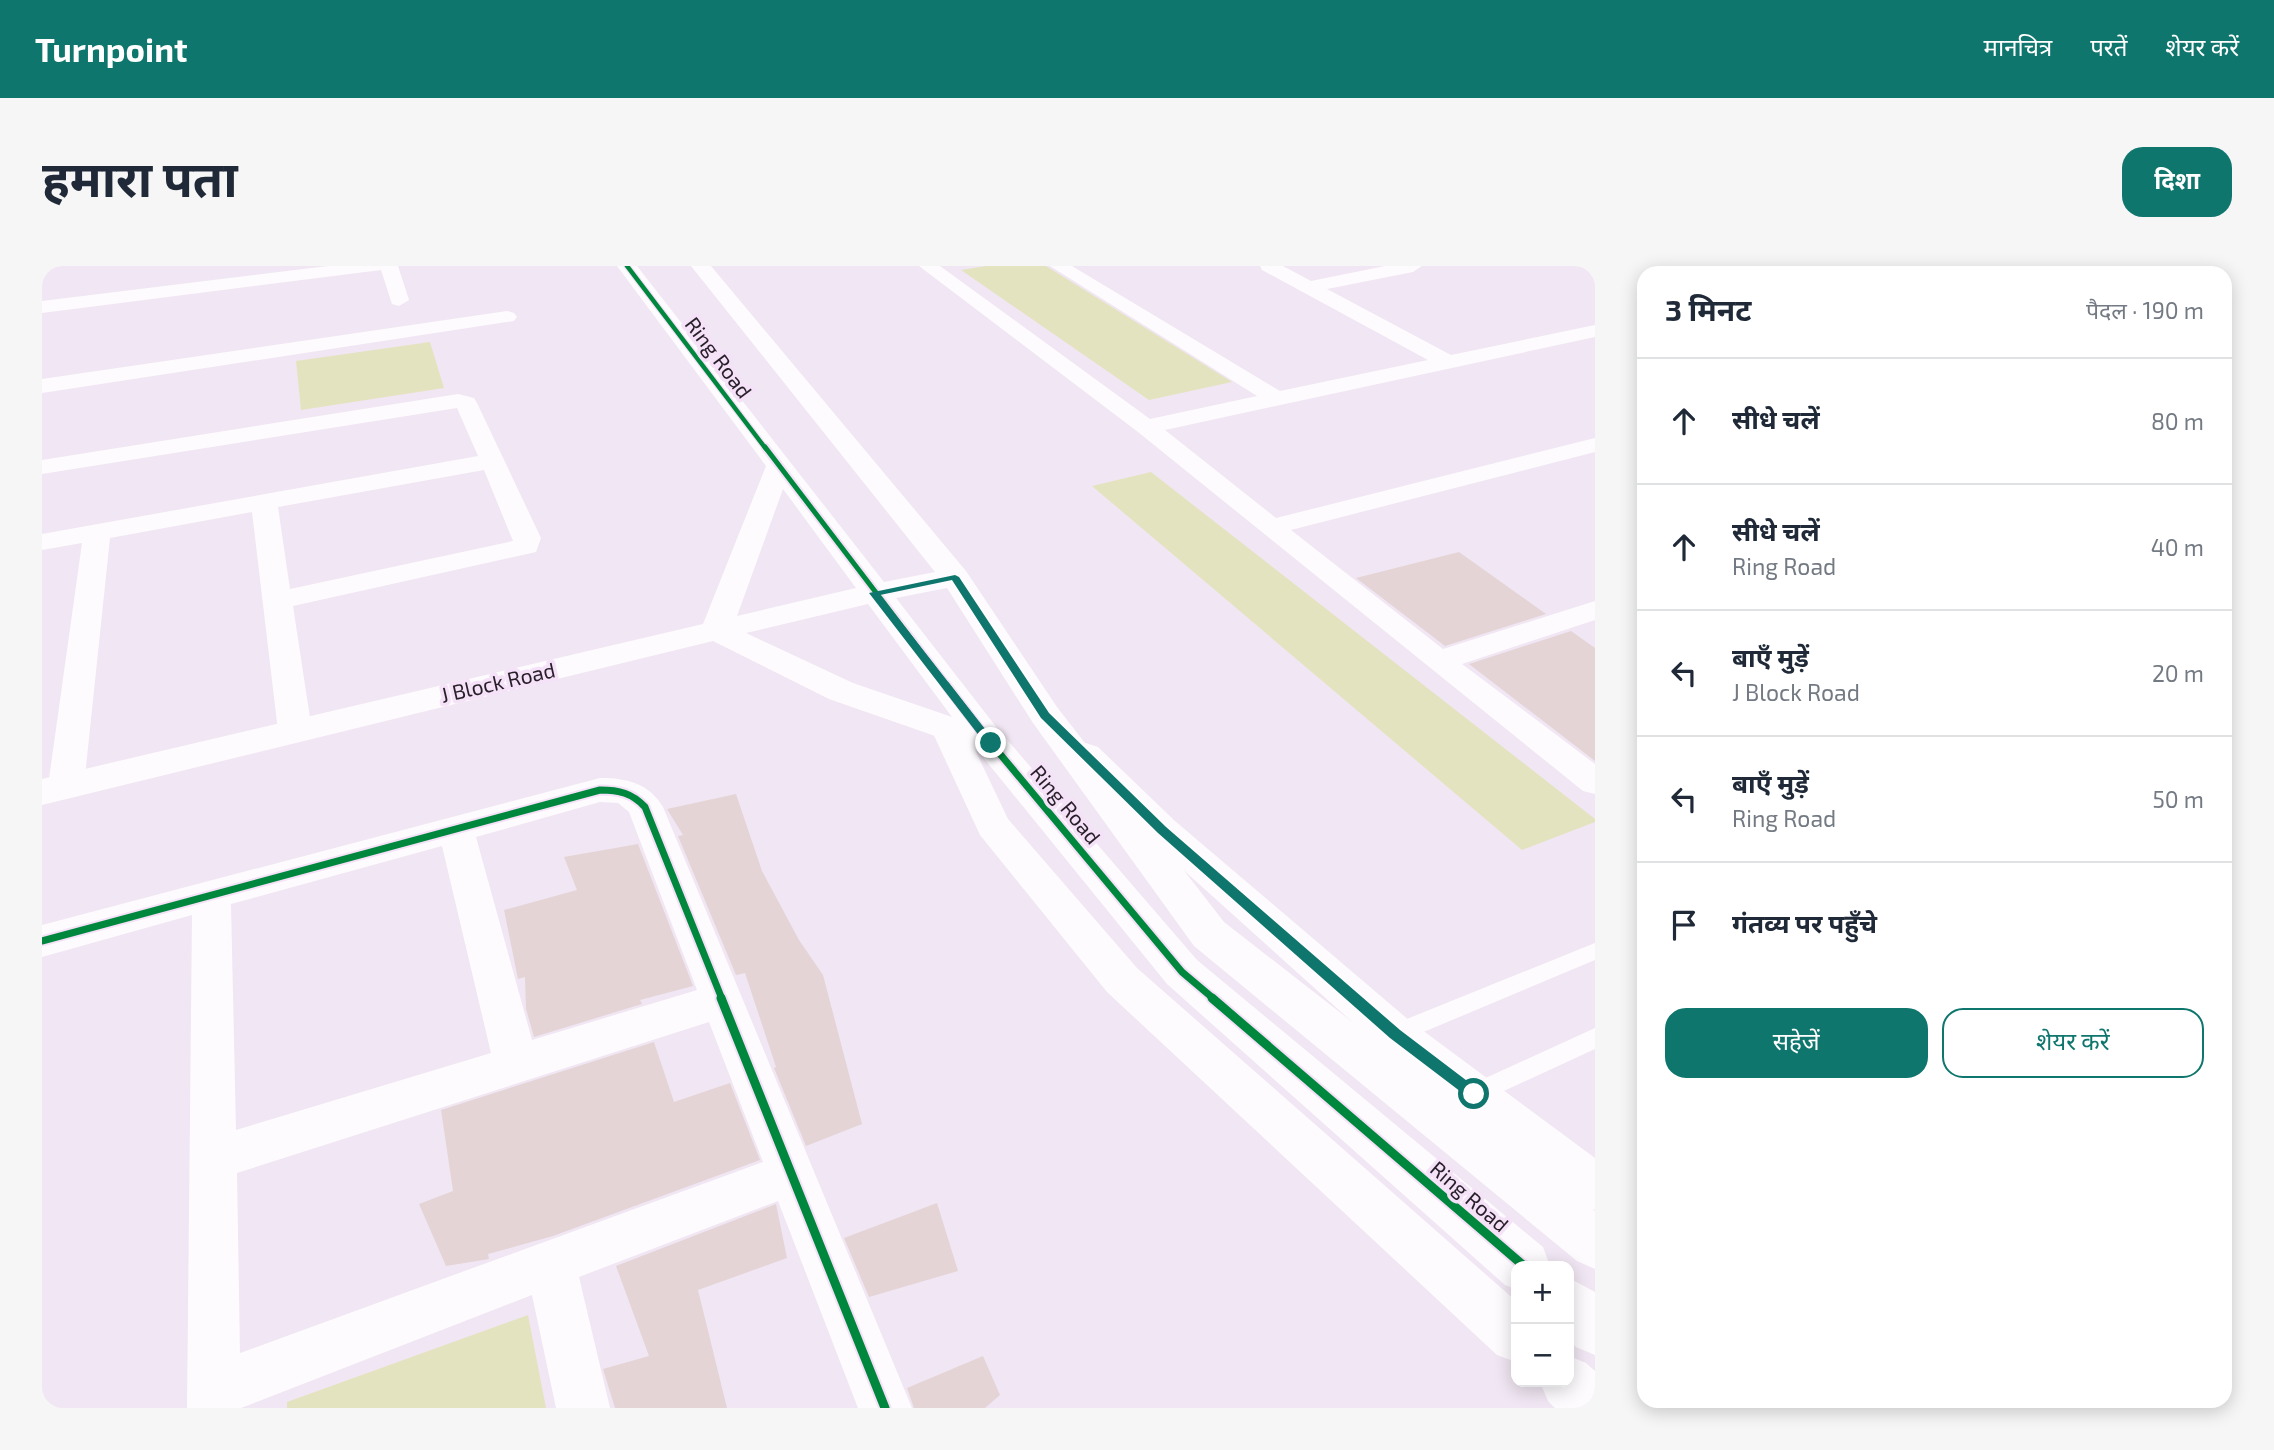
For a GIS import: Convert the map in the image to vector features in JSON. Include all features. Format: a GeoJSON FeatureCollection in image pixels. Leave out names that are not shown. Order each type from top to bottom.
{"type":"FeatureCollection","features":[{"type":"Feature","properties":{"kind":"street"},"geometry":{"type":"LineString","coordinates":[[42,307],[374,266]]}},
{"type":"Feature","properties":{"kind":"street"},"geometry":{"type":"LineString","coordinates":[[389,266],[399,300]]}},
{"type":"Feature","properties":{"kind":"street","name":"Ring Road"},"geometry":{"type":"LineString","coordinates":[[627,266],[991,743],[1182,972],[1518,1261]]}},
{"type":"Feature","properties":{"kind":"street","name":"Ring Road"},"geometry":{"type":"LineString","coordinates":[[701,266],[955,577],[1045,715],[1209,934],[1595,1243]]}},
{"type":"Feature","properties":{"kind":"street"},"geometry":{"type":"LineString","coordinates":[[928,266],[1146,427],[1438,661],[1595,782]]}},
{"type":"Feature","properties":{"kind":"street"},"geometry":{"type":"LineString","coordinates":[[1059,266],[1278,399]]}},
{"type":"Feature","properties":{"kind":"street"},"geometry":{"type":"LineString","coordinates":[[1269,266],[1448,362]]}},
{"type":"Feature","properties":{"kind":"street"},"geometry":{"type":"LineString","coordinates":[[1308,287],[1413,266]]}},
{"type":"Feature","properties":{"kind":"street"},"geometry":{"type":"LineString","coordinates":[[42,386],[507,317]]}},
{"type":"Feature","properties":{"kind":"street"},"geometry":{"type":"LineString","coordinates":[[1146,427],[1448,362],[1591,335]]}},
{"type":"Feature","properties":{"kind":"street"},"geometry":{"type":"LineString","coordinates":[[42,467],[463,401],[466,403],[527,538],[526,546],[277,601]]}},
{"type":"Feature","properties":{"kind":"street"},"geometry":{"type":"LineString","coordinates":[[1271,527],[1595,445]]}},
{"type":"Feature","properties":{"kind":"street"},"geometry":{"type":"LineString","coordinates":[[42,542],[493,461]]}},
{"type":"Feature","properties":{"kind":"street"},"geometry":{"type":"LineString","coordinates":[[778,467],[716,631],[841,691],[991,743]]}},
{"type":"Feature","properties":{"kind":"street"},"geometry":{"type":"LineString","coordinates":[[264,502],[295,732]]}},
{"type":"Feature","properties":{"kind":"street"},"geometry":{"type":"LineString","coordinates":[[54,789],[97,532]]}},
{"type":"Feature","properties":{"kind":"street","name":"J Block Road"},"geometry":{"type":"LineString","coordinates":[[54,789],[874,593],[955,577]]}},
{"type":"Feature","properties":{"kind":"street"},"geometry":{"type":"LineString","coordinates":[[1438,661],[1595,610]]}},
{"type":"Feature","properties":{"kind":"street"},"geometry":{"type":"LineString","coordinates":[[1045,715],[1162,830],[1395,1034],[1595,1187]]}},
{"type":"Feature","properties":{"kind":"street"},"geometry":{"type":"LineString","coordinates":[[948,729],[993,826],[1122,980],[1511,1331]]}},
{"type":"Feature","properties":{"kind":"street"},"geometry":{"type":"LineString","coordinates":[[42,942],[600,790],[622,790],[636,796],[645,807],[886,1408]]}},
{"type":"Feature","properties":{"kind":"street"},"geometry":{"type":"LineString","coordinates":[[456,829],[516,1064]]}},
{"type":"Feature","properties":{"kind":"street"},"geometry":{"type":"LineString","coordinates":[[212,895],[214,1399],[551,1264],[791,1174]]}},
{"type":"Feature","properties":{"kind":"street"},"geometry":{"type":"LineString","coordinates":[[213,1159],[722,1000]]}},
{"type":"Feature","properties":{"kind":"street"},"geometry":{"type":"LineString","coordinates":[[551,1264],[583,1408]]}},
{"type":"Feature","properties":{"kind":"street"},"geometry":{"type":"LineString","coordinates":[[1574,1309],[1595,1328]]}},
{"type":"Feature","properties":{"kind":"street"},"geometry":{"type":"LineString","coordinates":[[1573,1387],[1595,1407]]}},
{"type":"Feature","properties":{"kind":"lane"},"geometry":{"type":"LineString","coordinates":[[1395,1034],[1595,950]]}},
{"type":"Feature","properties":{"kind":"lane"},"geometry":{"type":"LineString","coordinates":[[1474,1094],[1595,1038]]}},
{"type":"Feature","properties":{"kind":"green space"},"geometry":{"type":"Polygon","coordinates":[[[986,266],[1046,266],[1232,382],[1149,400],[961,270],[986,266]]]}},
{"type":"Feature","properties":{"kind":"green space"},"geometry":{"type":"Polygon","coordinates":[[[430,342],[444,388],[301,410],[296,361],[430,342]]]}},
{"type":"Feature","properties":{"kind":"green space"},"geometry":{"type":"Polygon","coordinates":[[[1151,472],[1595,819],[1595,822],[1522,850],[1092,486],[1151,472]]]}},
{"type":"Feature","properties":{"kind":"green space"},"geometry":{"type":"Polygon","coordinates":[[[528,1315],[546,1408],[287,1408],[287,1402],[528,1315]]]}},
{"type":"Feature","properties":{"kind":"building"},"geometry":{"type":"Polygon","coordinates":[[[1459,552],[1546,614],[1445,646],[1356,578],[1459,552]]]}},
{"type":"Feature","properties":{"kind":"building"},"geometry":{"type":"Polygon","coordinates":[[[1571,631],[1595,648],[1595,761],[1469,664],[1571,631]]]}},
{"type":"Feature","properties":{"kind":"building"},"geometry":{"type":"Polygon","coordinates":[[[736,794],[762,871],[799,940],[823,975],[862,1124],[806,1146],[774,1068],[776,1067],[745,973],[736,975],[678,836],[683,835],[667,809],[736,794]]]}},
{"type":"Feature","properties":{"kind":"building"},"geometry":{"type":"Polygon","coordinates":[[[638,844],[693,986],[640,1000],[642,1004],[534,1037],[526,1009],[525,977],[518,979],[504,910],[577,890],[564,857],[638,844]]]}},
{"type":"Feature","properties":{"kind":"building"},"geometry":{"type":"Polygon","coordinates":[[[654,1042],[674,1102],[730,1083],[760,1160],[553,1236],[488,1254],[489,1259],[446,1266],[419,1204],[453,1191],[441,1110],[654,1042]]]}},
{"type":"Feature","properties":{"kind":"building"},"geometry":{"type":"Polygon","coordinates":[[[937,1203],[958,1271],[869,1297],[844,1238],[937,1203]]]}},
{"type":"Feature","properties":{"kind":"building"},"geometry":{"type":"Polygon","coordinates":[[[776,1204],[787,1258],[698,1290],[727,1408],[615,1408],[603,1369],[649,1356],[616,1266],[776,1204]]]}},
{"type":"Feature","properties":{"kind":"building"},"geometry":{"type":"Polygon","coordinates":[[[983,1356],[1000,1395],[985,1408],[914,1408],[907,1388],[983,1356]]]}},
{"type":"Feature","properties":{"kind":"cycle path"},"geometry":{"type":"LineString","coordinates":[[627,266],[985,736],[1182,972],[1518,1261]]}},
{"type":"Feature","properties":{"kind":"cycle path"},"geometry":{"type":"LineString","coordinates":[[42,941],[600,790],[620,791],[630,795],[645,807],[885,1408]]}},
{"type":"Feature","properties":{"kind":"route"},"geometry":{"type":"LineString","coordinates":[[991,743],[874,593],[955,577],[1045,715],[1162,830],[1395,1034],[1474,1094]]}}]}
